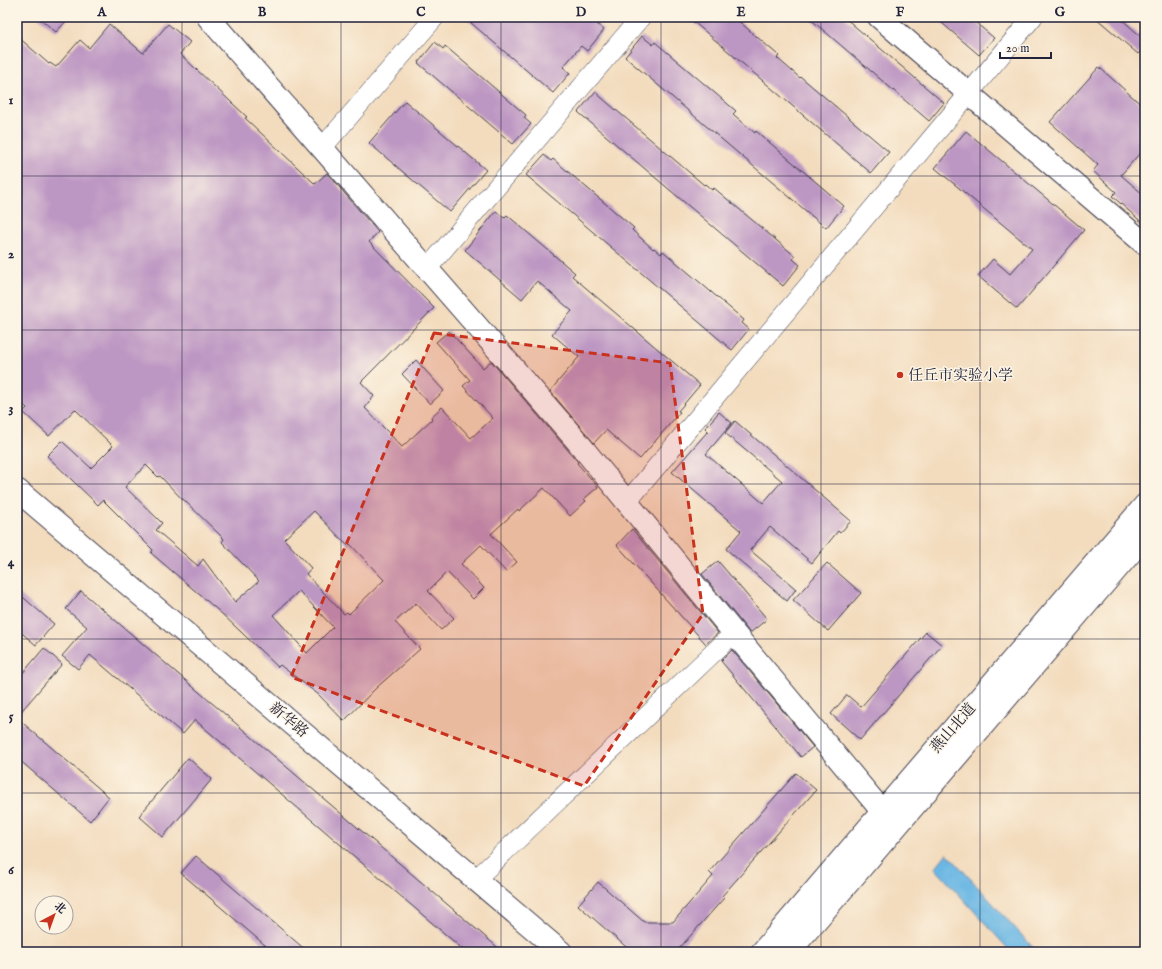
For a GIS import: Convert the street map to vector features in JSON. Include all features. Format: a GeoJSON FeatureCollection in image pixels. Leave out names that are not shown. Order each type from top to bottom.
{"type":"FeatureCollection","features":[{"type":"Feature","properties":{"kind":"main road"},"geometry":{"type":"LineString","coordinates":[[208,17],[577,441],[882,811]]}},
{"type":"Feature","properties":{"kind":"main road"},"geometry":{"type":"LineString","coordinates":[[879,17],[1145,244]]}},
{"type":"Feature","properties":{"kind":"main road","name":"新华路"},"geometry":{"type":"LineString","coordinates":[[17,490],[561,952]]}},
{"type":"Feature","properties":{"kind":"main road","name":"燕山北道"},"geometry":{"type":"LineString","coordinates":[[762,952],[1145,505]]}},
{"type":"Feature","properties":{"kind":"main road","name":"燕山北道"},"geometry":{"type":"LineString","coordinates":[[789,952],[1145,536]]}},
{"type":"Feature","properties":{"kind":"street"},"geometry":{"type":"LineString","coordinates":[[322,148],[435,17]]}},
{"type":"Feature","properties":{"kind":"street"},"geometry":{"type":"LineString","coordinates":[[427,269],[641,17]]}},
{"type":"Feature","properties":{"kind":"street"},"geometry":{"type":"LineString","coordinates":[[627,502],[1034,17]]}},
{"type":"Feature","properties":{"kind":"street"},"geometry":{"type":"LineString","coordinates":[[476,879],[734,633]]}},
{"type":"Feature","properties":{"kind":"highlighted area"},"geometry":{"type":"Polygon","coordinates":[[[434,333],[670,363],[703,614],[584,786],[291,677],[434,333]]]}},
{"type":"Feature","properties":{"kind":"water"},"geometry":{"type":"Polygon","coordinates":[[[947,853],[1037,952],[1011,952],[935,868],[947,853]]]}},
{"type":"Feature","properties":{"kind":"building"},"geometry":{"type":"Polygon","coordinates":[[[38,17],[70,17],[56,32],[38,17]]]}},
{"type":"Feature","properties":{"kind":"building"},"geometry":{"type":"Polygon","coordinates":[[[464,17],[603,17],[597,24],[604,30],[587,51],[581,46],[563,67],[570,73],[553,93],[464,17]]]}},
{"type":"Feature","properties":{"kind":"building"},"geometry":{"type":"Polygon","coordinates":[[[688,17],[734,17],[779,56],[777,58],[889,152],[871,173],[688,17]]]}},
{"type":"Feature","properties":{"kind":"building"},"geometry":{"type":"Polygon","coordinates":[[[808,17],[844,17],[944,103],[929,121],[808,17]]]}},
{"type":"Feature","properties":{"kind":"building"},"geometry":{"type":"Polygon","coordinates":[[[935,17],[969,17],[994,38],[979,55],[935,17]]]}},
{"type":"Feature","properties":{"kind":"building"},"geometry":{"type":"Polygon","coordinates":[[[1095,17],[1119,17],[1145,40],[1145,46],[1138,54],[1095,17]]]}},
{"type":"Feature","properties":{"kind":"building"},"geometry":{"type":"Polygon","coordinates":[[[109,24],[143,53],[168,24],[190,42],[180,54],[315,184],[327,173],[378,232],[369,242],[434,308],[361,382],[374,396],[365,408],[402,447],[432,419],[431,417],[442,407],[471,438],[493,418],[463,386],[470,380],[436,342],[449,331],[483,368],[491,361],[598,487],[584,499],[586,501],[570,516],[544,488],[519,511],[518,509],[491,534],[517,562],[506,572],[481,545],[461,564],[484,588],[473,599],[447,572],[428,591],[454,618],[441,630],[416,603],[395,622],[420,649],[375,689],[344,721],[319,695],[280,665],[278,667],[221,613],[151,553],[153,550],[103,500],[98,505],[47,456],[62,441],[91,468],[113,446],[75,409],[49,436],[23,412],[27,408],[17,399],[17,36],[49,64],[50,63],[56,67],[80,40],[89,48],[109,24]],[[146,465],[125,487],[162,523],[156,530],[198,566],[203,559],[235,602],[259,581],[222,542],[224,539],[160,476],[158,477],[146,465]],[[314,511],[284,539],[311,568],[306,574],[344,614],[347,612],[349,614],[384,580],[350,544],[348,546],[314,511]],[[299,591],[273,615],[307,653],[333,627],[299,591]]]}},
{"type":"Feature","properties":{"kind":"building"},"geometry":{"type":"Polygon","coordinates":[[[642,36],[653,45],[655,42],[736,111],[733,114],[755,133],[756,131],[844,206],[826,228],[625,57],[642,36]]]}},
{"type":"Feature","properties":{"kind":"building"},"geometry":{"type":"Polygon","coordinates":[[[435,42],[443,49],[445,46],[526,115],[524,118],[531,124],[513,144],[418,63],[435,42]]]}},
{"type":"Feature","properties":{"kind":"building"},"geometry":{"type":"Polygon","coordinates":[[[1099,67],[1145,108],[1145,159],[1139,154],[1121,175],[1145,196],[1145,225],[1112,196],[1116,192],[1093,171],[1098,165],[1050,122],[1099,67]]]}},
{"type":"Feature","properties":{"kind":"building"},"geometry":{"type":"Polygon","coordinates":[[[595,92],[704,185],[705,184],[712,190],[714,188],[795,256],[793,259],[800,265],[783,286],[578,112],[595,92]]]}},
{"type":"Feature","properties":{"kind":"building"},"geometry":{"type":"Polygon","coordinates":[[[405,101],[486,170],[450,212],[369,143],[405,101]]]}},
{"type":"Feature","properties":{"kind":"building"},"geometry":{"type":"Polygon","coordinates":[[[966,131],[1084,230],[1017,309],[978,276],[993,259],[1010,274],[1032,249],[935,168],[966,131]]]}},
{"type":"Feature","properties":{"kind":"building"},"geometry":{"type":"Polygon","coordinates":[[[544,155],[551,161],[553,159],[634,228],[632,230],[653,249],[654,248],[661,254],[663,251],[744,320],[742,323],[749,329],[732,350],[526,175],[544,155]]]}},
{"type":"Feature","properties":{"kind":"building"},"geometry":{"type":"Polygon","coordinates":[[[496,211],[504,218],[507,215],[575,273],[572,276],[700,385],[678,411],[680,412],[640,459],[606,430],[594,443],[550,391],[579,357],[552,334],[572,311],[537,281],[522,299],[465,250],[496,211]]]}},
{"type":"Feature","properties":{"kind":"building"},"geometry":{"type":"Polygon","coordinates":[[[416,360],[444,391],[430,404],[402,374],[416,360]]]}},
{"type":"Feature","properties":{"kind":"building"},"geometry":{"type":"Polygon","coordinates":[[[719,412],[732,423],[706,454],[763,503],[782,481],[725,433],[735,421],[851,521],[840,533],[838,531],[812,563],[770,527],[750,550],[796,589],[787,601],[726,549],[741,531],[672,472],[708,431],[705,428],[719,412]]]}},
{"type":"Feature","properties":{"kind":"building"},"geometry":{"type":"Polygon","coordinates":[[[632,529],[718,633],[706,644],[617,545],[632,529]]]}},
{"type":"Feature","properties":{"kind":"building"},"geometry":{"type":"Polygon","coordinates":[[[718,561],[767,619],[750,633],[702,574],[718,561]]]}},
{"type":"Feature","properties":{"kind":"building"},"geometry":{"type":"Polygon","coordinates":[[[827,563],[861,593],[828,631],[793,600],[827,563]]]}},
{"type":"Feature","properties":{"kind":"building"},"geometry":{"type":"Polygon","coordinates":[[[81,591],[503,952],[466,952],[195,720],[183,734],[90,655],[78,669],[62,656],[87,627],[66,609],[81,591]]]}},
{"type":"Feature","properties":{"kind":"building"},"geometry":{"type":"Polygon","coordinates":[[[17,592],[54,624],[36,645],[17,629],[17,592]]]}},
{"type":"Feature","properties":{"kind":"building"},"geometry":{"type":"Polygon","coordinates":[[[926,632],[942,645],[860,740],[831,714],[847,695],[861,707],[926,632]]]}},
{"type":"Feature","properties":{"kind":"building"},"geometry":{"type":"Polygon","coordinates":[[[44,648],[62,664],[17,716],[17,680],[44,648]]]}},
{"type":"Feature","properties":{"kind":"building"},"geometry":{"type":"Polygon","coordinates":[[[732,650],[813,747],[801,757],[721,661],[732,650]]]}},
{"type":"Feature","properties":{"kind":"building"},"geometry":{"type":"Polygon","coordinates":[[[17,718],[109,797],[90,821],[17,758],[17,718]]]}},
{"type":"Feature","properties":{"kind":"building"},"geometry":{"type":"Polygon","coordinates":[[[188,758],[212,779],[163,837],[139,816],[188,758]]]}},
{"type":"Feature","properties":{"kind":"building"},"geometry":{"type":"Polygon","coordinates":[[[796,773],[816,790],[722,896],[724,898],[676,952],[632,952],[578,905],[598,882],[644,922],[673,922],[713,876],[709,872],[796,773]]]}},
{"type":"Feature","properties":{"kind":"building"},"geometry":{"type":"Polygon","coordinates":[[[196,856],[308,952],[273,952],[181,873],[196,856]]]}},
{"type":"Feature","properties":{"kind":"place","name":"任丘市实验小学"},"geometry":{"type":"Point","coordinates":[900,375]}}]}
